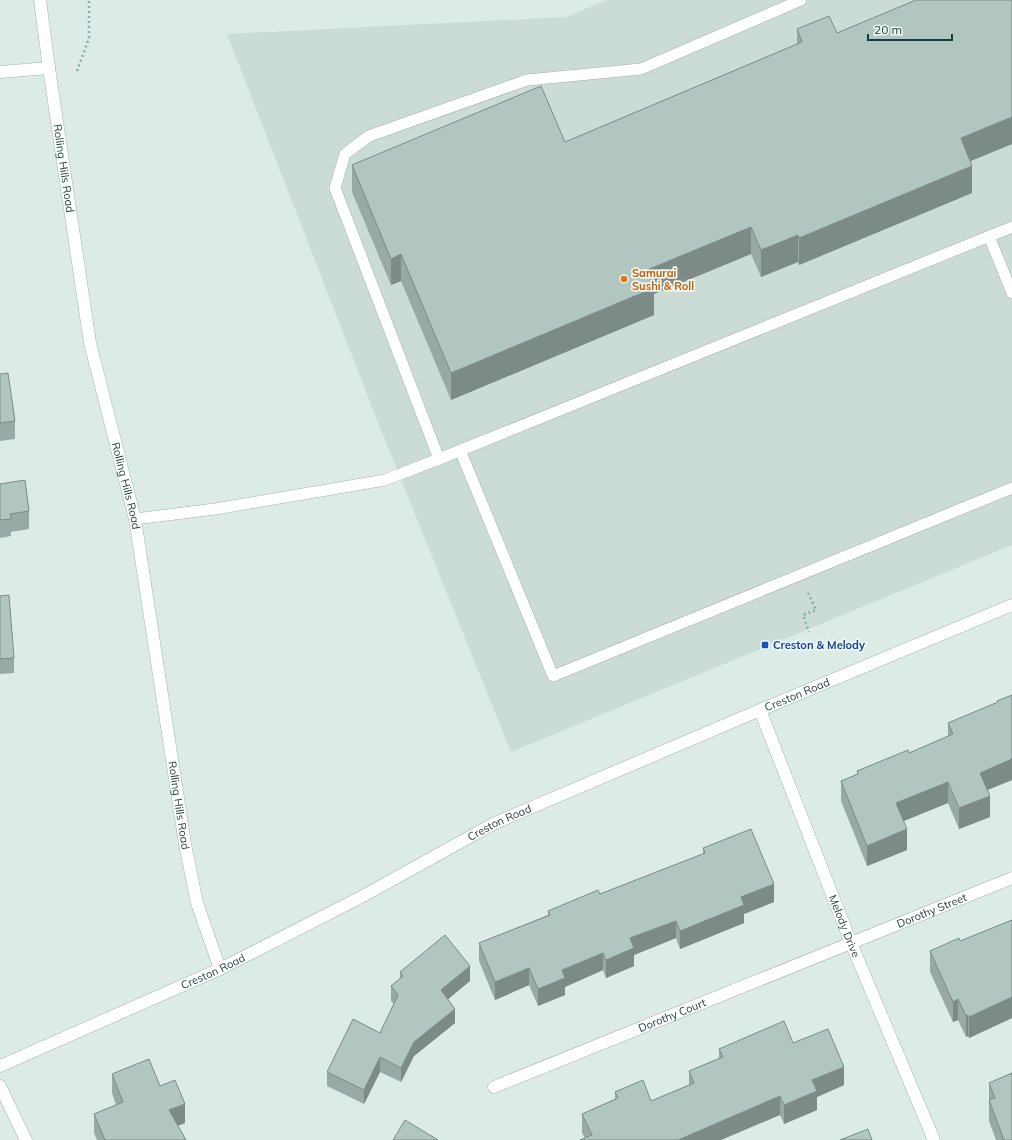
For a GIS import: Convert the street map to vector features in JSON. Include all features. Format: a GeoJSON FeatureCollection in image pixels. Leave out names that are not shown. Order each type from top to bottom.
{"type":"FeatureCollection","features":[{"type":"Feature","properties":{"kind":"street","name":"Rolling Hills Road"},"geometry":{"type":"LineString","coordinates":[[40,0],[90,343],[134,519],[185,844],[198,903],[220,969]]}},
{"type":"Feature","properties":{"kind":"street"},"geometry":{"type":"LineString","coordinates":[[0,72],[49,68]]}},
{"type":"Feature","properties":{"kind":"street","name":"Creston Road"},"geometry":{"type":"LineString","coordinates":[[0,1066],[220,969],[363,896],[495,823],[1012,605]]}},
{"type":"Feature","properties":{"kind":"street","name":"Melody Drive"},"geometry":{"type":"LineString","coordinates":[[760,710],[851,943],[934,1140]]}},
{"type":"Feature","properties":{"kind":"street","name":"Dorothy Street"},"geometry":{"type":"LineString","coordinates":[[851,943],[1012,878]]}},
{"type":"Feature","properties":{"kind":"street","name":"Dorothy Court"},"geometry":{"type":"LineString","coordinates":[[494,1088],[851,943]]}},
{"type":"Feature","properties":{"kind":"street"},"geometry":{"type":"LineString","coordinates":[[0,1086],[26,1140]]}},
{"type":"Feature","properties":{"kind":"lane"},"geometry":{"type":"LineString","coordinates":[[439,460],[335,188],[345,154],[369,136],[527,80],[641,69],[801,0]]}},
{"type":"Feature","properties":{"kind":"lane"},"geometry":{"type":"LineString","coordinates":[[134,519],[215,509],[385,480],[439,460],[460,450],[1012,227]]}},
{"type":"Feature","properties":{"kind":"lane"},"geometry":{"type":"LineString","coordinates":[[989,236],[1012,293]]}},
{"type":"Feature","properties":{"kind":"lane"},"geometry":{"type":"LineString","coordinates":[[460,450],[553,676],[1012,488]]}},
{"type":"Feature","properties":{"kind":"path"},"geometry":{"type":"LineString","coordinates":[[77,71],[89,38],[89,0]]}},
{"type":"Feature","properties":{"kind":"path"},"geometry":{"type":"LineString","coordinates":[[800,575],[816,610],[803,615],[809,632]]}},
{"type":"Feature","properties":{"kind":"shaded area"},"geometry":{"type":"Polygon","coordinates":[[[607,0],[1012,0],[1012,545],[511,752],[377,420],[227,34],[566,17],[607,0]]]}},
{"type":"Feature","properties":{"kind":"building"},"geometry":{"type":"Polygon","coordinates":[[[916,0],[1012,0],[1012,117],[961,138],[972,166],[799,238],[798,235],[761,250],[751,227],[647,270],[654,288],[451,373],[401,254],[391,259],[352,165],[541,86],[565,142],[802,42],[797,29],[829,16],[837,33],[916,0]]]}},
{"type":"Feature","properties":{"kind":"building"},"geometry":{"type":"Polygon","coordinates":[[[8,373],[15,421],[0,423],[0,374],[8,373]]]}},
{"type":"Feature","properties":{"kind":"building"},"geometry":{"type":"Polygon","coordinates":[[[25,480],[29,511],[10,514],[11,519],[0,520],[0,484],[25,480]]]}},
{"type":"Feature","properties":{"kind":"building"},"geometry":{"type":"Polygon","coordinates":[[[9,595],[14,658],[0,659],[0,596],[9,595]]]}},
{"type":"Feature","properties":{"kind":"building"},"geometry":{"type":"Polygon","coordinates":[[[1012,695],[1012,759],[980,773],[990,796],[959,808],[948,782],[896,803],[907,829],[867,846],[841,781],[858,774],[857,771],[908,750],[909,753],[953,734],[948,723],[1012,695]]]}},
{"type":"Feature","properties":{"kind":"building"},"geometry":{"type":"Polygon","coordinates":[[[751,829],[774,884],[741,897],[744,905],[680,931],[676,921],[630,938],[634,948],[606,960],[603,953],[562,970],[565,978],[538,989],[529,968],[495,982],[479,943],[550,915],[548,911],[598,890],[600,894],[705,853],[703,848],[751,829]]]}},
{"type":"Feature","properties":{"kind":"building"},"geometry":{"type":"Polygon","coordinates":[[[1012,920],[1012,997],[969,1017],[968,1015],[966,1016],[958,999],[953,1002],[930,951],[959,938],[960,941],[1012,920]]]}},
{"type":"Feature","properties":{"kind":"building"},"geometry":{"type":"Polygon","coordinates":[[[445,935],[470,966],[441,990],[455,1009],[414,1042],[401,1068],[380,1057],[364,1090],[327,1072],[353,1019],[380,1033],[398,995],[391,986],[403,976],[400,972],[445,935]]]}},
{"type":"Feature","properties":{"kind":"building"},"geometry":{"type":"Polygon","coordinates":[[[784,1021],[793,1043],[828,1029],[844,1067],[812,1080],[817,1091],[784,1105],[780,1096],[678,1140],[580,1140],[592,1135],[582,1114],[618,1098],[615,1092],[643,1080],[651,1101],[694,1083],[689,1071],[723,1057],[719,1049],[784,1021]]]}},
{"type":"Feature","properties":{"kind":"building"},"geometry":{"type":"Polygon","coordinates":[[[149,1059],[160,1086],[175,1080],[185,1104],[169,1110],[186,1140],[105,1140],[94,1114],[123,1102],[112,1074],[149,1059]]]}},
{"type":"Feature","properties":{"kind":"building"},"geometry":{"type":"Polygon","coordinates":[[[1012,1073],[1012,1140],[1004,1140],[989,1100],[995,1098],[989,1083],[1012,1073]]]}},
{"type":"Feature","properties":{"kind":"building"},"geometry":{"type":"Polygon","coordinates":[[[405,1120],[438,1140],[393,1140],[405,1120]]]}},
{"type":"Feature","properties":{"kind":"building"},"geometry":{"type":"Polygon","coordinates":[[[868,1129],[872,1140],[840,1140],[868,1129]]]}},
{"type":"Feature","properties":{"kind":"place","name":"Samurai Sushi & Roll"},"geometry":{"type":"Point","coordinates":[624,279]}},
{"type":"Feature","properties":{"kind":"place","name":"Creston & Melody"},"geometry":{"type":"Point","coordinates":[765,645]}}]}
